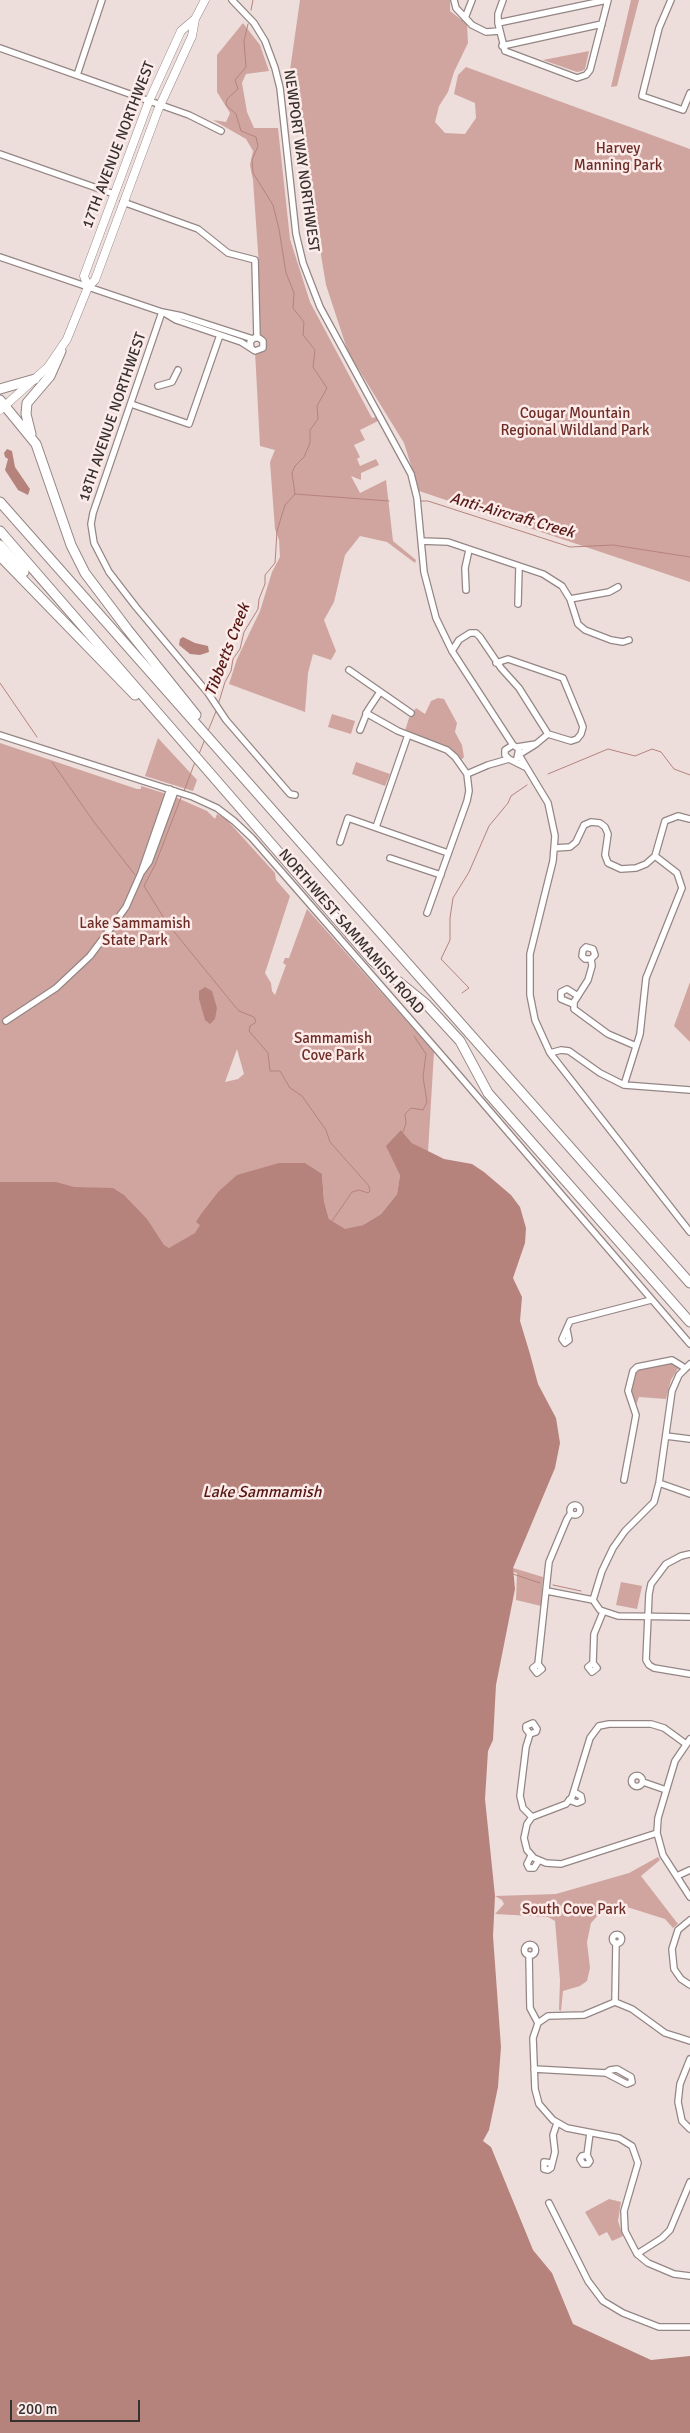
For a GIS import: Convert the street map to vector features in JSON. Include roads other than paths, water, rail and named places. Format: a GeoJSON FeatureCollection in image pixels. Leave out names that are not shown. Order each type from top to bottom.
{"type":"FeatureCollection","features":[{"type":"Feature","properties":{"kind":"highway"},"geometry":{"type":"LineString","coordinates":[[61,351],[50,376],[27,403],[26,414],[32,437],[41,456],[71,545],[85,573],[208,734]]}},
{"type":"Feature","properties":{"kind":"highway"},"geometry":{"type":"LineString","coordinates":[[0,389],[35,379]]}},
{"type":"Feature","properties":{"kind":"highway"},"geometry":{"type":"LineString","coordinates":[[2,405],[32,437]]}},
{"type":"Feature","properties":{"kind":"highway"},"geometry":{"type":"LineString","coordinates":[[0,502],[208,734],[260,796],[690,1284]]}},
{"type":"Feature","properties":{"kind":"highway"},"geometry":{"type":"LineString","coordinates":[[0,531],[373,961],[426,1004],[460,1041],[488,1092],[690,1322]]}},
{"type":"Feature","properties":{"kind":"highway"},"geometry":{"type":"LineString","coordinates":[[0,545],[98,656]]}},
{"type":"Feature","properties":{"kind":"highway"},"geometry":{"type":"LineString","coordinates":[[0,556],[198,759]]}},
{"type":"Feature","properties":{"kind":"main road","name":"17TH AVENUE NORTHWEST"},"geometry":{"type":"LineString","coordinates":[[2,405],[35,379],[61,351],[88,287],[95,280],[160,104],[192,36],[195,19],[205,0]]}},
{"type":"Feature","properties":{"kind":"main road","name":"17TH AVENUE NORTHWEST"},"geometry":{"type":"LineString","coordinates":[[88,287],[84,276],[150,101],[182,31],[195,19]]}},
{"type":"Feature","properties":{"kind":"street"},"geometry":{"type":"LineString","coordinates":[[77,75],[102,0]]}},
{"type":"Feature","properties":{"kind":"street","name":"NEWPORT WAY NORTHWEST"},"geometry":{"type":"LineString","coordinates":[[232,0],[254,24],[265,41],[276,68],[281,96],[290,196],[303,263],[320,307],[405,464],[417,509],[427,591],[436,618],[452,651],[501,728],[515,746],[519,755]]}},
{"type":"Feature","properties":{"kind":"street"},"geometry":{"type":"LineString","coordinates":[[454,0],[456,8],[465,18],[482,31],[499,31]]}},
{"type":"Feature","properties":{"kind":"street"},"geometry":{"type":"LineString","coordinates":[[465,18],[472,0]]}},
{"type":"Feature","properties":{"kind":"street"},"geometry":{"type":"LineString","coordinates":[[498,23],[607,0],[590,70],[584,76],[574,77],[512,56],[505,51],[502,46],[498,23],[498,14],[503,0]]}},
{"type":"Feature","properties":{"kind":"street"},"geometry":{"type":"LineString","coordinates":[[671,0],[659,28],[642,96],[683,110],[690,93]]}},
{"type":"Feature","properties":{"kind":"street"},"geometry":{"type":"LineString","coordinates":[[502,46],[602,24]]}},
{"type":"Feature","properties":{"kind":"street"},"geometry":{"type":"LineString","coordinates":[[0,48],[160,104],[189,115],[221,131]]}},
{"type":"Feature","properties":{"kind":"street"},"geometry":{"type":"LineString","coordinates":[[0,154],[114,194]]}},
{"type":"Feature","properties":{"kind":"street"},"geometry":{"type":"LineString","coordinates":[[123,202],[198,229],[228,254],[255,260],[255,338],[251,348]]}},
{"type":"Feature","properties":{"kind":"street"},"geometry":{"type":"LineString","coordinates":[[0,256],[162,312],[182,316],[255,338],[263,341],[263,348],[258,351],[241,342],[176,320],[162,312]]}},
{"type":"Feature","properties":{"kind":"street","name":"18TH AVENUE NORTHWEST"},"geometry":{"type":"LineString","coordinates":[[162,312],[95,506],[91,532],[96,549],[109,572],[218,710],[290,794],[295,795]]}},
{"type":"Feature","properties":{"kind":"street"},"geometry":{"type":"LineString","coordinates":[[130,404],[189,424],[220,335]]}},
{"type":"Feature","properties":{"kind":"street"},"geometry":{"type":"LineString","coordinates":[[158,386],[172,382],[178,370]]}},
{"type":"Feature","properties":{"kind":"street"},"geometry":{"type":"LineString","coordinates":[[421,541],[448,542],[543,574],[562,586],[570,599],[578,624],[585,630],[611,640],[623,642],[629,640]]}},
{"type":"Feature","properties":{"kind":"street"},"geometry":{"type":"LineString","coordinates":[[466,590],[465,568],[468,550]]}},
{"type":"Feature","properties":{"kind":"street"},"geometry":{"type":"LineString","coordinates":[[518,604],[519,567]]}},
{"type":"Feature","properties":{"kind":"street"},"geometry":{"type":"LineString","coordinates":[[570,599],[609,592],[618,587]]}},
{"type":"Feature","properties":{"kind":"street"},"geometry":{"type":"LineString","coordinates":[[452,651],[458,640],[470,633],[476,633],[496,662],[519,688],[548,734],[571,741],[577,739],[581,734],[582,727],[563,678],[508,659],[496,662]]}},
{"type":"Feature","properties":{"kind":"street"},"geometry":{"type":"LineString","coordinates":[[446,639],[458,640]]}},
{"type":"Feature","properties":{"kind":"street"},"geometry":{"type":"LineString","coordinates":[[349,670],[411,713]]}},
{"type":"Feature","properties":{"kind":"street"},"geometry":{"type":"LineString","coordinates":[[360,730],[366,714],[380,692]]}},
{"type":"Feature","properties":{"kind":"street"},"geometry":{"type":"LineString","coordinates":[[366,714],[408,735],[447,750],[455,757],[467,774],[468,796],[427,913]]}},
{"type":"Feature","properties":{"kind":"street","name":"NEWPORT WAY NORTHWEST"},"geometry":{"type":"LineString","coordinates":[[501,728],[505,750],[511,759]]}},
{"type":"Feature","properties":{"kind":"street"},"geometry":{"type":"LineString","coordinates":[[467,774],[488,764],[511,759],[536,744],[548,734]]}},
{"type":"Feature","properties":{"kind":"street","name":"NORTHWEST SAMMAMISH ROAD"},"geometry":{"type":"LineString","coordinates":[[0,735],[187,795],[224,813],[252,838],[446,1059],[690,1344]]}},
{"type":"Feature","properties":{"kind":"street"},"geometry":{"type":"LineString","coordinates":[[376,827],[408,735]]}},
{"type":"Feature","properties":{"kind":"street"},"geometry":{"type":"LineString","coordinates":[[488,764],[505,750],[515,746],[536,744]]}},
{"type":"Feature","properties":{"kind":"street"},"geometry":{"type":"LineString","coordinates":[[519,755],[545,797],[552,814],[555,848],[531,943],[529,969],[532,1007],[540,1035],[550,1053],[690,1232]]}},
{"type":"Feature","properties":{"kind":"street"},"geometry":{"type":"LineString","coordinates":[[511,759],[530,771]]}},
{"type":"Feature","properties":{"kind":"street"},"geometry":{"type":"LineString","coordinates":[[6,1021],[45,996],[90,956],[126,907],[148,862],[175,791]]}},
{"type":"Feature","properties":{"kind":"street"},"geometry":{"type":"LineString","coordinates":[[555,848],[570,848],[576,842],[584,825],[595,822],[607,830],[605,855],[611,865],[621,869],[636,868],[646,864],[655,856],[665,821],[678,816],[690,819]]}},
{"type":"Feature","properties":{"kind":"street"},"geometry":{"type":"LineString","coordinates":[[340,842],[348,818],[448,853]]}},
{"type":"Feature","properties":{"kind":"street"},"geometry":{"type":"LineString","coordinates":[[624,1085],[642,1024],[646,978],[682,888],[680,877],[655,856]]}},
{"type":"Feature","properties":{"kind":"street"},"geometry":{"type":"LineString","coordinates":[[390,858],[440,876]]}},
{"type":"Feature","properties":{"kind":"street"},"geometry":{"type":"LineString","coordinates":[[573,1004],[590,974],[591,959]]}},
{"type":"Feature","properties":{"kind":"street"},"geometry":{"type":"LineString","coordinates":[[578,996],[568,989],[561,992],[561,999],[573,1004],[577,1013],[608,1034],[636,1046]]}},
{"type":"Feature","properties":{"kind":"street"},"geometry":{"type":"LineString","coordinates":[[550,1053],[570,1051],[600,1073],[624,1085],[690,1090]]}},
{"type":"Feature","properties":{"kind":"street"},"geometry":{"type":"LineString","coordinates":[[567,1330],[570,1321],[652,1300]]}},
{"type":"Feature","properties":{"kind":"street"},"geometry":{"type":"LineString","coordinates":[[593,1600],[607,1559],[625,1531],[650,1507],[659,1483],[672,1391],[678,1377],[688,1366],[672,1360],[637,1367],[633,1371],[628,1388],[636,1415],[624,1480]]}},
{"type":"Feature","properties":{"kind":"street"},"geometry":{"type":"LineString","coordinates":[[666,1436],[690,1439]]}},
{"type":"Feature","properties":{"kind":"street"},"geometry":{"type":"LineString","coordinates":[[659,1483],[690,1494]]}},
{"type":"Feature","properties":{"kind":"street"},"geometry":{"type":"LineString","coordinates":[[538,1664],[552,1554],[567,1519],[572,1513]]}},
{"type":"Feature","properties":{"kind":"street"},"geometry":{"type":"LineString","coordinates":[[690,1554],[681,1556],[666,1564],[654,1578],[649,1594],[646,1660],[648,1665],[690,1674]]}},
{"type":"Feature","properties":{"kind":"street"},"geometry":{"type":"LineString","coordinates":[[547,1591],[593,1600],[603,1612],[623,1617],[690,1617]]}},
{"type":"Feature","properties":{"kind":"street"},"geometry":{"type":"LineString","coordinates":[[592,1663],[595,1628],[603,1612]]}},
{"type":"Feature","properties":{"kind":"street"},"geometry":{"type":"LineString","coordinates":[[656,1833],[567,1863],[554,1864],[535,1858],[527,1850],[524,1838],[527,1824],[532,1817],[566,1804],[569,1800],[574,1792],[590,1738],[599,1726],[650,1724],[664,1728],[688,1741],[675,1761],[658,1818],[656,1833],[659,1848],[690,1897]]}},
{"type":"Feature","properties":{"kind":"street"},"geometry":{"type":"LineString","coordinates":[[530,1734],[524,1758],[520,1796],[523,1808],[532,1817]]}},
{"type":"Feature","properties":{"kind":"street"},"geometry":{"type":"LineString","coordinates":[[643,1782],[666,1790]]}},
{"type":"Feature","properties":{"kind":"street"},"geometry":{"type":"LineString","coordinates":[[569,1800],[577,1803],[582,1801],[582,1796],[574,1792]]}},
{"type":"Feature","properties":{"kind":"street"},"geometry":{"type":"LineString","coordinates":[[528,1868],[527,1864],[535,1858]]}},
{"type":"Feature","properties":{"kind":"street"},"geometry":{"type":"LineString","coordinates":[[676,1876],[690,1870]]}},
{"type":"Feature","properties":{"kind":"street"},"geometry":{"type":"LineString","coordinates":[[690,1920],[678,1930],[672,1949],[674,1969],[681,1979],[690,1986]]}},
{"type":"Feature","properties":{"kind":"street"},"geometry":{"type":"LineString","coordinates":[[615,2002],[616,1944]]}},
{"type":"Feature","properties":{"kind":"street"},"geometry":{"type":"LineString","coordinates":[[528,1955],[530,2008],[538,2022]]}},
{"type":"Feature","properties":{"kind":"street"},"geometry":{"type":"LineString","coordinates":[[690,2041],[665,2033],[632,2009],[615,2002],[584,2015],[548,2016],[538,2022],[533,2038],[537,2099],[542,2108],[557,2123],[573,2130],[619,2138],[629,2143],[634,2150],[637,2168],[623,2218],[625,2231],[637,2254],[655,2267],[674,2274],[690,2276]]}},
{"type":"Feature","properties":{"kind":"street"},"geometry":{"type":"LineString","coordinates":[[690,2059],[680,2084],[678,2102],[682,2121],[690,2129]]}},
{"type":"Feature","properties":{"kind":"street"},"geometry":{"type":"LineString","coordinates":[[534,2069],[606,2073]]}},
{"type":"Feature","properties":{"kind":"street"},"geometry":{"type":"LineString","coordinates":[[551,2163],[555,2152],[553,2135],[557,2123]]}},
{"type":"Feature","properties":{"kind":"street"},"geometry":{"type":"LineString","coordinates":[[587,2155],[590,2133]]}},
{"type":"Feature","properties":{"kind":"street"},"geometry":{"type":"LineString","coordinates":[[637,2254],[662,2238],[670,2230],[689,2182]]}},
{"type":"Feature","properties":{"kind":"street"},"geometry":{"type":"LineString","coordinates":[[549,2204],[588,2281],[603,2301],[623,2313],[654,2325],[664,2328],[690,2328]]}},
{"type":"Feature","properties":{"kind":"water"},"geometry":{"type":"Polygon","coordinates":[[[7,449],[12,451],[15,467],[30,489],[28,495],[18,490],[5,470],[8,459],[4,453],[7,449]]]}},
{"type":"Feature","properties":{"kind":"water"},"geometry":{"type":"Polygon","coordinates":[[[183,637],[195,643],[208,646],[209,652],[200,655],[190,654],[179,645],[180,639],[183,637]]]}},
{"type":"Feature","properties":{"kind":"water"},"geometry":{"type":"Polygon","coordinates":[[[205,987],[212,991],[217,1008],[215,1019],[210,1024],[205,1020],[199,999],[199,991],[205,987]]]}},
{"type":"Feature","properties":{"kind":"water","name":"Lake Sammamish"},"geometry":{"type":"Polygon","coordinates":[[[401,1130],[412,1143],[444,1159],[472,1164],[511,1195],[520,1207],[526,1228],[525,1243],[513,1278],[522,1297],[520,1321],[538,1384],[556,1418],[560,1443],[555,1468],[513,1568],[515,1589],[496,1685],[493,1740],[488,1751],[485,1799],[495,1896],[493,1936],[501,2047],[498,2087],[489,2130],[483,2141],[491,2147],[533,2250],[552,2273],[573,2324],[651,2360],[690,2356],[690,2433],[0,2433],[0,1182],[56,1182],[74,1187],[113,1188],[124,1195],[147,1219],[164,1245],[169,1248],[195,1233],[200,1225],[196,1222],[201,1214],[219,1191],[237,1175],[279,1163],[305,1163],[322,1174],[324,1201],[329,1219],[345,1229],[363,1225],[381,1214],[397,1194],[400,1175],[386,1146],[401,1130]]]}},
{"type":"Feature","properties":{"kind":"waterway","name":"Tibbetts Creek"},"geometry":{"type":"LineString","coordinates":[[251,10],[253,0]]}},
{"type":"Feature","properties":{"kind":"waterway","name":"Tibbetts Creek"},"geometry":{"type":"LineString","coordinates":[[218,705],[225,682],[231,671],[233,659],[240,649],[244,632],[258,609],[259,599],[265,584],[265,575],[275,563],[277,531],[285,505],[295,494],[292,473],[295,466],[304,457],[310,443],[310,430],[318,419],[317,406],[327,388],[313,367],[315,350],[303,335],[304,322],[293,308],[294,293],[286,273],[273,205],[253,173],[252,160],[258,146],[256,137],[241,131],[236,114],[226,105],[227,99],[238,89],[235,80],[246,67],[244,41],[248,24]]}},
{"type":"Feature","properties":{"kind":"waterway","name":"Anti-Aircraft Creek"},"geometry":{"type":"LineString","coordinates":[[295,494],[389,501]]}},
{"type":"Feature","properties":{"kind":"waterway","name":"Anti-Aircraft Creek"},"geometry":{"type":"LineString","coordinates":[[419,501],[428,501],[570,547],[613,545],[690,557]]}},
{"type":"Feature","properties":{"kind":"waterway"},"geometry":{"type":"LineString","coordinates":[[0,683],[37,737]]}},
{"type":"Feature","properties":{"kind":"waterway","name":"Tibbetts Creek"},"geometry":{"type":"LineString","coordinates":[[208,731],[217,709]]}},
{"type":"Feature","properties":{"kind":"waterway","name":"Tibbetts Creek"},"geometry":{"type":"LineString","coordinates":[[199,754],[205,739]]}},
{"type":"Feature","properties":{"kind":"waterway"},"geometry":{"type":"LineString","coordinates":[[548,774],[608,749],[635,756],[652,749],[661,752],[674,769],[690,775]]}},
{"type":"Feature","properties":{"kind":"waterway"},"geometry":{"type":"LineString","coordinates":[[52,762],[94,822],[135,875]]}},
{"type":"Feature","properties":{"kind":"waterway","name":"Tibbetts Creek"},"geometry":{"type":"LineString","coordinates":[[184,791],[195,762]]}},
{"type":"Feature","properties":{"kind":"waterway"},"geometry":{"type":"LineString","coordinates":[[462,993],[469,988],[441,959],[450,940],[450,918],[453,898],[469,872],[489,826],[508,803],[511,796],[527,785]]}},
{"type":"Feature","properties":{"kind":"waterway","name":"Tibbetts Creek"},"geometry":{"type":"LineString","coordinates":[[182,795],[155,865],[144,886],[167,923],[233,1004],[239,1011],[254,1017],[256,1022],[250,1026],[249,1031],[268,1053],[270,1071],[280,1071],[290,1088],[302,1096],[326,1130],[330,1142],[369,1186],[370,1191],[368,1193],[359,1190],[352,1192],[332,1221]]}},
{"type":"Feature","properties":{"kind":"waterway"},"geometry":{"type":"LineString","coordinates":[[403,1132],[406,1123],[405,1114],[411,1108],[423,1110],[427,1102],[423,1077],[426,1054],[414,1036]]}},
{"type":"Feature","properties":{"kind":"waterway"},"geometry":{"type":"LineString","coordinates":[[513,1574],[540,1583]]}},
{"type":"Feature","properties":{"kind":"waterway"},"geometry":{"type":"LineString","coordinates":[[553,1585],[581,1591]]}},
{"type":"Feature","properties":{"kind":"park label","name":"Harvey Manning Park"},"geometry":{"type":"Point","coordinates":[618,158]}},
{"type":"Feature","properties":{"kind":"park label","name":"Cougar Mountain Regional Wildland Park"},"geometry":{"type":"Point","coordinates":[575,422]}},
{"type":"Feature","properties":{"kind":"park label","name":"Lake Sammamish State Park"},"geometry":{"type":"Point","coordinates":[135,932]}},
{"type":"Feature","properties":{"kind":"park label","name":"Sammamish Cove Park"},"geometry":{"type":"Point","coordinates":[333,1048]}},
{"type":"Feature","properties":{"kind":"park label","name":"South Cove Park"},"geometry":{"type":"Point","coordinates":[574,1910]}}]}
